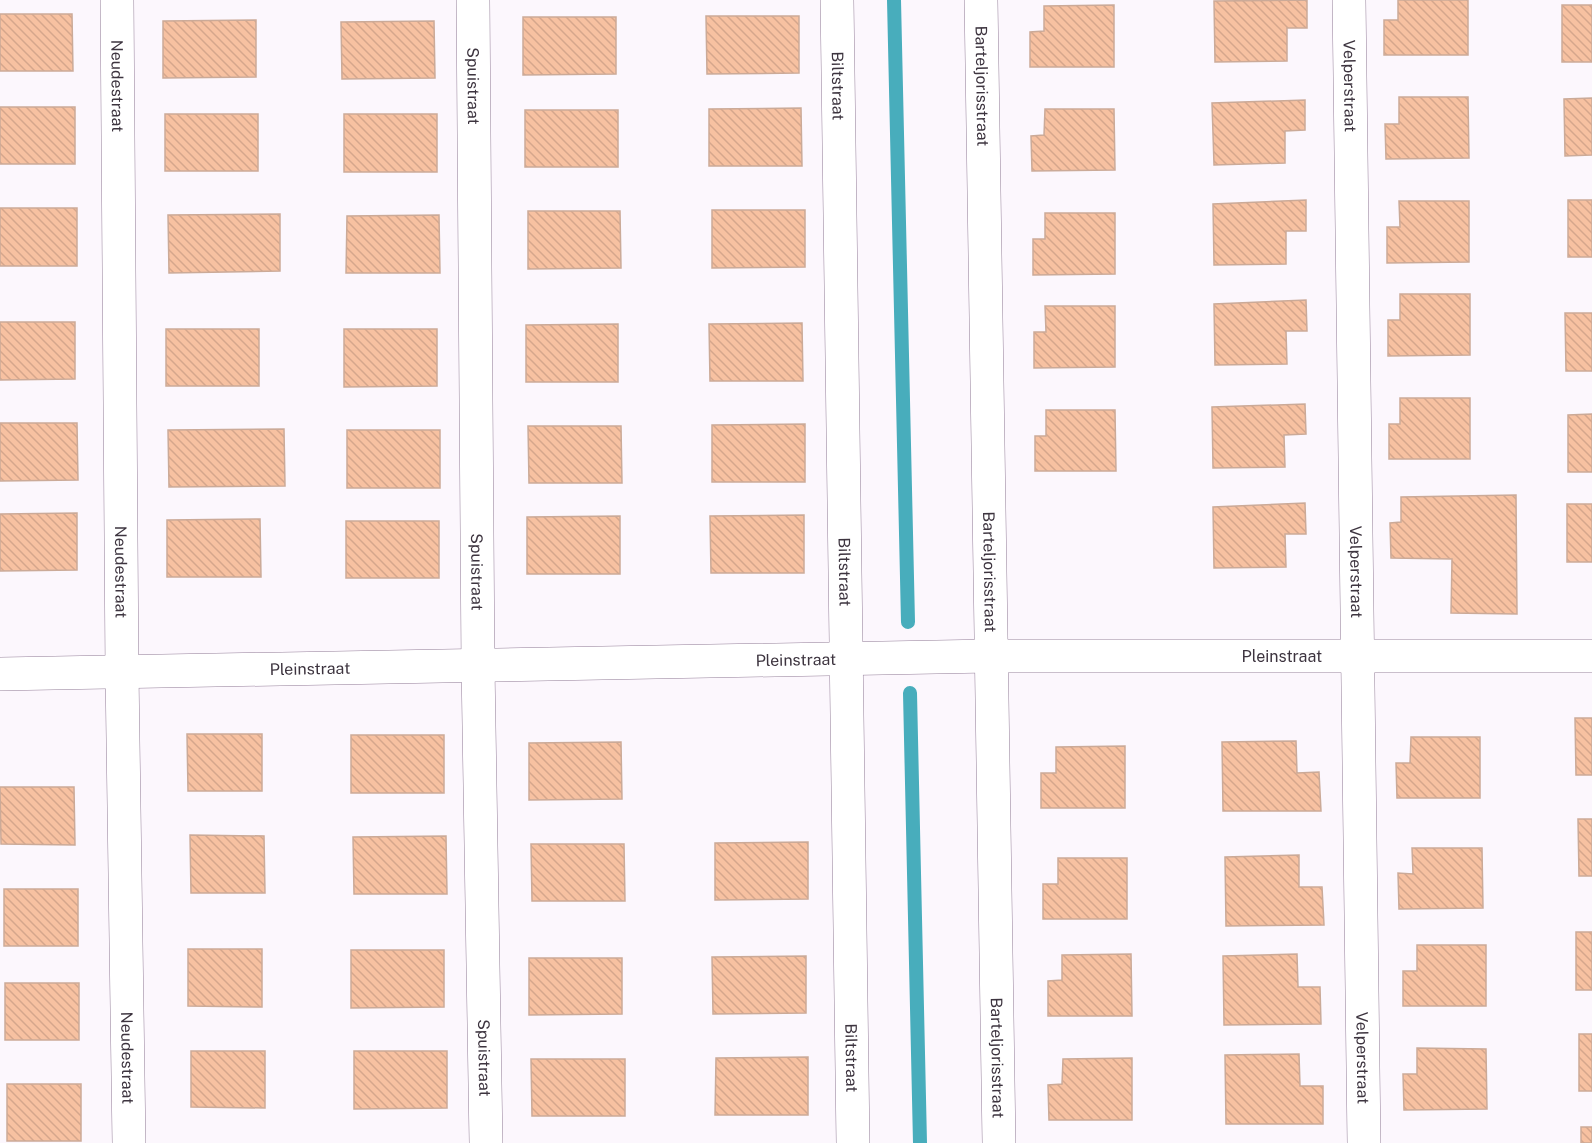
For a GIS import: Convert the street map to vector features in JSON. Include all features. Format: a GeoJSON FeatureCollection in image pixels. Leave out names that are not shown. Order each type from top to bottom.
{"type":"FeatureCollection","features":[{"type":"Feature","properties":{"kind":"street","name":"Neudestraat"},"geometry":{"type":"LineString","coordinates":[[117,0],[122,672],[129,1143]]}},
{"type":"Feature","properties":{"kind":"street","name":"Spuistraat"},"geometry":{"type":"LineString","coordinates":[[473,0],[478,666],[486,1143]]}},
{"type":"Feature","properties":{"kind":"street","name":"Biltstraat"},"geometry":{"type":"LineString","coordinates":[[837,0],[853,1143]]}},
{"type":"Feature","properties":{"kind":"street","name":"Barteljorisstraat"},"geometry":{"type":"LineString","coordinates":[[981,0],[999,1143]]}},
{"type":"Feature","properties":{"kind":"street","name":"Velperstraat"},"geometry":{"type":"LineString","coordinates":[[1349,0],[1364,1143]]}},
{"type":"Feature","properties":{"kind":"street","name":"Pleinstraat"},"geometry":{"type":"LineString","coordinates":[[0,674],[990,656],[1592,656]]}},
{"type":"Feature","properties":{"kind":"building"},"geometry":{"type":"Polygon","coordinates":[[[1307,0],[1307,28],[1287,28],[1287,61],[1215,62],[1214,1],[1307,0]]]}},
{"type":"Feature","properties":{"kind":"building"},"geometry":{"type":"Polygon","coordinates":[[[1398,0],[1468,0],[1468,55],[1384,55],[1384,20],[1398,20],[1398,0]]]}},
{"type":"Feature","properties":{"kind":"building"},"geometry":{"type":"Polygon","coordinates":[[[1114,5],[1114,67],[1030,67],[1030,32],[1044,31],[1044,6],[1114,5]]]}},
{"type":"Feature","properties":{"kind":"building"},"geometry":{"type":"Polygon","coordinates":[[[1562,5],[1592,5],[1592,62],[1562,62],[1562,5]]]}},
{"type":"Feature","properties":{"kind":"building"},"geometry":{"type":"Polygon","coordinates":[[[0,14],[72,14],[73,71],[0,71],[0,14]]]}},
{"type":"Feature","properties":{"kind":"building"},"geometry":{"type":"Polygon","coordinates":[[[706,16],[799,16],[799,73],[707,74],[706,16]]]}},
{"type":"Feature","properties":{"kind":"building"},"geometry":{"type":"Polygon","coordinates":[[[523,17],[616,17],[616,74],[523,75],[523,17]]]}},
{"type":"Feature","properties":{"kind":"building"},"geometry":{"type":"Polygon","coordinates":[[[256,20],[256,77],[163,78],[163,21],[256,20]]]}},
{"type":"Feature","properties":{"kind":"building"},"geometry":{"type":"Polygon","coordinates":[[[434,21],[435,78],[342,79],[341,22],[434,21]]]}},
{"type":"Feature","properties":{"kind":"building"},"geometry":{"type":"Polygon","coordinates":[[[1399,97],[1468,97],[1469,158],[1386,159],[1385,124],[1399,124],[1399,97]]]}},
{"type":"Feature","properties":{"kind":"building"},"geometry":{"type":"Polygon","coordinates":[[[1592,98],[1592,155],[1565,156],[1564,99],[1592,98]]]}},
{"type":"Feature","properties":{"kind":"building"},"geometry":{"type":"Polygon","coordinates":[[[1305,100],[1305,130],[1285,131],[1285,163],[1214,165],[1212,103],[1305,100]]]}},
{"type":"Feature","properties":{"kind":"building"},"geometry":{"type":"Polygon","coordinates":[[[0,107],[75,107],[75,164],[0,164],[0,107]]]}},
{"type":"Feature","properties":{"kind":"building"},"geometry":{"type":"Polygon","coordinates":[[[801,108],[802,166],[709,166],[709,109],[801,108]]]}},
{"type":"Feature","properties":{"kind":"building"},"geometry":{"type":"Polygon","coordinates":[[[1045,109],[1114,109],[1115,170],[1032,171],[1031,136],[1044,135],[1045,109]]]}},
{"type":"Feature","properties":{"kind":"building"},"geometry":{"type":"Polygon","coordinates":[[[525,110],[618,110],[618,167],[525,167],[525,110]]]}},
{"type":"Feature","properties":{"kind":"building"},"geometry":{"type":"Polygon","coordinates":[[[165,114],[258,114],[258,171],[165,171],[165,114]]]}},
{"type":"Feature","properties":{"kind":"building"},"geometry":{"type":"Polygon","coordinates":[[[344,114],[437,114],[437,172],[344,172],[344,114]]]}},
{"type":"Feature","properties":{"kind":"building"},"geometry":{"type":"Polygon","coordinates":[[[1306,200],[1306,231],[1286,231],[1286,264],[1214,265],[1213,204],[1306,200]]]}},
{"type":"Feature","properties":{"kind":"building"},"geometry":{"type":"Polygon","coordinates":[[[1568,200],[1592,200],[1592,257],[1568,257],[1568,200]]]}},
{"type":"Feature","properties":{"kind":"building"},"geometry":{"type":"Polygon","coordinates":[[[1399,201],[1469,201],[1469,262],[1387,263],[1387,227],[1400,227],[1399,201]]]}},
{"type":"Feature","properties":{"kind":"building"},"geometry":{"type":"Polygon","coordinates":[[[0,208],[77,208],[77,266],[0,266],[0,208]]]}},
{"type":"Feature","properties":{"kind":"building"},"geometry":{"type":"Polygon","coordinates":[[[712,210],[805,210],[805,267],[712,268],[712,210]]]}},
{"type":"Feature","properties":{"kind":"building"},"geometry":{"type":"Polygon","coordinates":[[[528,211],[620,211],[621,268],[528,269],[528,211]]]}},
{"type":"Feature","properties":{"kind":"building"},"geometry":{"type":"Polygon","coordinates":[[[1045,213],[1115,213],[1115,274],[1033,275],[1033,239],[1045,239],[1045,213]]]}},
{"type":"Feature","properties":{"kind":"building"},"geometry":{"type":"Polygon","coordinates":[[[280,214],[280,271],[169,273],[168,215],[280,214]]]}},
{"type":"Feature","properties":{"kind":"building"},"geometry":{"type":"Polygon","coordinates":[[[439,215],[440,273],[346,273],[347,216],[439,215]]]}},
{"type":"Feature","properties":{"kind":"building"},"geometry":{"type":"Polygon","coordinates":[[[1400,294],[1470,294],[1470,355],[1388,356],[1388,320],[1400,320],[1400,294]]]}},
{"type":"Feature","properties":{"kind":"building"},"geometry":{"type":"Polygon","coordinates":[[[1306,300],[1307,331],[1286,331],[1287,364],[1215,365],[1214,304],[1306,300]]]}},
{"type":"Feature","properties":{"kind":"building"},"geometry":{"type":"Polygon","coordinates":[[[1045,306],[1115,306],[1115,367],[1034,368],[1034,332],[1046,332],[1045,306]]]}},
{"type":"Feature","properties":{"kind":"building"},"geometry":{"type":"Polygon","coordinates":[[[1565,313],[1592,313],[1592,371],[1566,371],[1565,313]]]}},
{"type":"Feature","properties":{"kind":"building"},"geometry":{"type":"Polygon","coordinates":[[[0,322],[75,322],[75,379],[0,380],[0,322]]]}},
{"type":"Feature","properties":{"kind":"building"},"geometry":{"type":"Polygon","coordinates":[[[802,323],[803,381],[710,381],[709,324],[802,323]]]}},
{"type":"Feature","properties":{"kind":"building"},"geometry":{"type":"Polygon","coordinates":[[[618,324],[618,382],[526,382],[526,325],[618,324]]]}},
{"type":"Feature","properties":{"kind":"building"},"geometry":{"type":"Polygon","coordinates":[[[166,329],[259,329],[259,386],[166,386],[166,329]]]}},
{"type":"Feature","properties":{"kind":"building"},"geometry":{"type":"Polygon","coordinates":[[[344,329],[437,329],[437,386],[344,387],[344,329]]]}},
{"type":"Feature","properties":{"kind":"building"},"geometry":{"type":"Polygon","coordinates":[[[1400,398],[1470,398],[1470,459],[1389,459],[1389,424],[1400,424],[1400,398]]]}},
{"type":"Feature","properties":{"kind":"building"},"geometry":{"type":"Polygon","coordinates":[[[1305,404],[1306,434],[1284,435],[1285,467],[1213,468],[1212,407],[1305,404]]]}},
{"type":"Feature","properties":{"kind":"building"},"geometry":{"type":"Polygon","coordinates":[[[1046,410],[1115,410],[1116,471],[1035,471],[1035,436],[1046,436],[1046,410]]]}},
{"type":"Feature","properties":{"kind":"building"},"geometry":{"type":"Polygon","coordinates":[[[1592,414],[1592,472],[1568,472],[1568,415],[1592,414]]]}},
{"type":"Feature","properties":{"kind":"building"},"geometry":{"type":"Polygon","coordinates":[[[0,423],[77,423],[78,480],[0,481],[0,423]]]}},
{"type":"Feature","properties":{"kind":"building"},"geometry":{"type":"Polygon","coordinates":[[[805,424],[805,482],[712,482],[712,425],[805,424]]]}},
{"type":"Feature","properties":{"kind":"building"},"geometry":{"type":"Polygon","coordinates":[[[528,426],[621,426],[622,483],[529,483],[528,426]]]}},
{"type":"Feature","properties":{"kind":"building"},"geometry":{"type":"Polygon","coordinates":[[[284,429],[285,486],[169,487],[168,430],[284,429]]]}},
{"type":"Feature","properties":{"kind":"building"},"geometry":{"type":"Polygon","coordinates":[[[347,430],[440,430],[440,488],[347,488],[347,430]]]}},
{"type":"Feature","properties":{"kind":"building"},"geometry":{"type":"Polygon","coordinates":[[[1516,495],[1517,614],[1451,613],[1452,559],[1391,558],[1390,523],[1401,522],[1401,497],[1516,495]]]}},
{"type":"Feature","properties":{"kind":"building"},"geometry":{"type":"Polygon","coordinates":[[[1305,503],[1306,534],[1285,534],[1286,567],[1214,568],[1213,507],[1305,503]]]}},
{"type":"Feature","properties":{"kind":"building"},"geometry":{"type":"Polygon","coordinates":[[[1567,504],[1592,504],[1592,562],[1567,562],[1567,504]]]}},
{"type":"Feature","properties":{"kind":"building"},"geometry":{"type":"Polygon","coordinates":[[[77,513],[77,570],[0,571],[0,514],[77,513]]]}},
{"type":"Feature","properties":{"kind":"building"},"geometry":{"type":"Polygon","coordinates":[[[804,515],[804,573],[711,573],[710,516],[804,515]]]}},
{"type":"Feature","properties":{"kind":"building"},"geometry":{"type":"Polygon","coordinates":[[[620,516],[620,574],[527,574],[527,517],[620,516]]]}},
{"type":"Feature","properties":{"kind":"building"},"geometry":{"type":"Polygon","coordinates":[[[260,519],[261,577],[167,577],[167,520],[260,519]]]}},
{"type":"Feature","properties":{"kind":"building"},"geometry":{"type":"Polygon","coordinates":[[[346,521],[439,521],[439,578],[346,578],[346,521]]]}},
{"type":"Feature","properties":{"kind":"building"},"geometry":{"type":"Polygon","coordinates":[[[1575,718],[1592,718],[1592,775],[1576,775],[1575,718]]]}},
{"type":"Feature","properties":{"kind":"building"},"geometry":{"type":"Polygon","coordinates":[[[187,734],[262,734],[262,791],[188,791],[187,734]]]}},
{"type":"Feature","properties":{"kind":"building"},"geometry":{"type":"Polygon","coordinates":[[[351,735],[444,735],[444,793],[351,793],[351,735]]]}},
{"type":"Feature","properties":{"kind":"building"},"geometry":{"type":"Polygon","coordinates":[[[1411,737],[1480,737],[1480,798],[1397,798],[1396,763],[1410,763],[1411,737]]]}},
{"type":"Feature","properties":{"kind":"building"},"geometry":{"type":"Polygon","coordinates":[[[1296,741],[1297,773],[1319,772],[1321,811],[1223,811],[1222,742],[1296,741]]]}},
{"type":"Feature","properties":{"kind":"building"},"geometry":{"type":"Polygon","coordinates":[[[621,742],[622,799],[529,800],[529,743],[621,742]]]}},
{"type":"Feature","properties":{"kind":"building"},"geometry":{"type":"Polygon","coordinates":[[[1125,746],[1125,808],[1041,808],[1041,773],[1056,773],[1056,747],[1125,746]]]}},
{"type":"Feature","properties":{"kind":"building"},"geometry":{"type":"Polygon","coordinates":[[[0,787],[74,787],[75,845],[1,844],[0,787]]]}},
{"type":"Feature","properties":{"kind":"building"},"geometry":{"type":"Polygon","coordinates":[[[1578,819],[1592,819],[1592,876],[1579,876],[1578,819]]]}},
{"type":"Feature","properties":{"kind":"building"},"geometry":{"type":"Polygon","coordinates":[[[190,835],[264,836],[265,893],[191,893],[190,835]]]}},
{"type":"Feature","properties":{"kind":"building"},"geometry":{"type":"Polygon","coordinates":[[[446,836],[447,894],[354,894],[353,837],[446,836]]]}},
{"type":"Feature","properties":{"kind":"building"},"geometry":{"type":"Polygon","coordinates":[[[808,842],[808,899],[715,900],[715,843],[808,842]]]}},
{"type":"Feature","properties":{"kind":"building"},"geometry":{"type":"Polygon","coordinates":[[[531,844],[624,844],[625,901],[532,901],[531,844]]]}},
{"type":"Feature","properties":{"kind":"building"},"geometry":{"type":"Polygon","coordinates":[[[1412,848],[1482,848],[1483,908],[1399,909],[1398,873],[1413,874],[1412,848]]]}},
{"type":"Feature","properties":{"kind":"building"},"geometry":{"type":"Polygon","coordinates":[[[1299,855],[1299,887],[1322,887],[1324,925],[1226,926],[1225,857],[1299,855]]]}},
{"type":"Feature","properties":{"kind":"building"},"geometry":{"type":"Polygon","coordinates":[[[1058,858],[1127,858],[1127,919],[1043,919],[1043,884],[1058,884],[1058,858]]]}},
{"type":"Feature","properties":{"kind":"building"},"geometry":{"type":"Polygon","coordinates":[[[4,889],[78,889],[78,946],[4,946],[4,889]]]}},
{"type":"Feature","properties":{"kind":"building"},"geometry":{"type":"Polygon","coordinates":[[[1576,932],[1592,932],[1592,990],[1576,990],[1576,932]]]}},
{"type":"Feature","properties":{"kind":"building"},"geometry":{"type":"Polygon","coordinates":[[[1417,945],[1486,945],[1486,1006],[1403,1006],[1403,971],[1417,971],[1417,945]]]}},
{"type":"Feature","properties":{"kind":"building"},"geometry":{"type":"Polygon","coordinates":[[[188,949],[262,949],[262,1007],[188,1006],[188,949]]]}},
{"type":"Feature","properties":{"kind":"building"},"geometry":{"type":"Polygon","coordinates":[[[351,950],[444,950],[444,1007],[351,1008],[351,950]]]}},
{"type":"Feature","properties":{"kind":"building"},"geometry":{"type":"Polygon","coordinates":[[[1131,954],[1132,1016],[1048,1016],[1048,981],[1062,980],[1062,955],[1131,954]]]}},
{"type":"Feature","properties":{"kind":"building"},"geometry":{"type":"Polygon","coordinates":[[[1297,954],[1298,987],[1320,987],[1321,1024],[1224,1025],[1223,956],[1297,954]]]}},
{"type":"Feature","properties":{"kind":"building"},"geometry":{"type":"Polygon","coordinates":[[[806,956],[806,1013],[713,1014],[712,957],[806,956]]]}},
{"type":"Feature","properties":{"kind":"building"},"geometry":{"type":"Polygon","coordinates":[[[529,958],[622,958],[622,1014],[529,1015],[529,958]]]}},
{"type":"Feature","properties":{"kind":"building"},"geometry":{"type":"Polygon","coordinates":[[[5,983],[79,983],[79,1040],[5,1040],[5,983]]]}},
{"type":"Feature","properties":{"kind":"building"},"geometry":{"type":"Polygon","coordinates":[[[1579,1034],[1592,1034],[1592,1091],[1579,1091],[1579,1034]]]}},
{"type":"Feature","properties":{"kind":"building"},"geometry":{"type":"Polygon","coordinates":[[[1417,1048],[1486,1049],[1487,1109],[1404,1110],[1403,1074],[1417,1074],[1417,1048]]]}},
{"type":"Feature","properties":{"kind":"building"},"geometry":{"type":"Polygon","coordinates":[[[191,1051],[265,1051],[265,1108],[191,1107],[191,1051]]]}},
{"type":"Feature","properties":{"kind":"building"},"geometry":{"type":"Polygon","coordinates":[[[354,1051],[447,1051],[447,1108],[354,1109],[354,1051]]]}},
{"type":"Feature","properties":{"kind":"building"},"geometry":{"type":"Polygon","coordinates":[[[1299,1054],[1300,1086],[1323,1086],[1323,1124],[1226,1124],[1225,1055],[1299,1054]]]}},
{"type":"Feature","properties":{"kind":"building"},"geometry":{"type":"Polygon","coordinates":[[[808,1057],[808,1115],[715,1115],[716,1058],[808,1057]]]}},
{"type":"Feature","properties":{"kind":"building"},"geometry":{"type":"Polygon","coordinates":[[[1132,1058],[1132,1120],[1049,1120],[1048,1085],[1062,1084],[1063,1059],[1132,1058]]]}},
{"type":"Feature","properties":{"kind":"building"},"geometry":{"type":"Polygon","coordinates":[[[531,1059],[625,1059],[625,1116],[532,1116],[531,1059]]]}},
{"type":"Feature","properties":{"kind":"building"},"geometry":{"type":"Polygon","coordinates":[[[7,1084],[81,1084],[81,1141],[7,1141],[7,1084]]]}},
{"type":"Feature","properties":{"kind":"building"},"geometry":{"type":"Polygon","coordinates":[[[1581,1127],[1592,1127],[1592,1143],[1581,1143],[1581,1127]]]}},
{"type":"Feature","properties":{"kind":"waterway"},"geometry":{"type":"LineString","coordinates":[[894,0],[908,622]]}},
{"type":"Feature","properties":{"kind":"waterway"},"geometry":{"type":"LineString","coordinates":[[910,693],[920,1143]]}}]}
